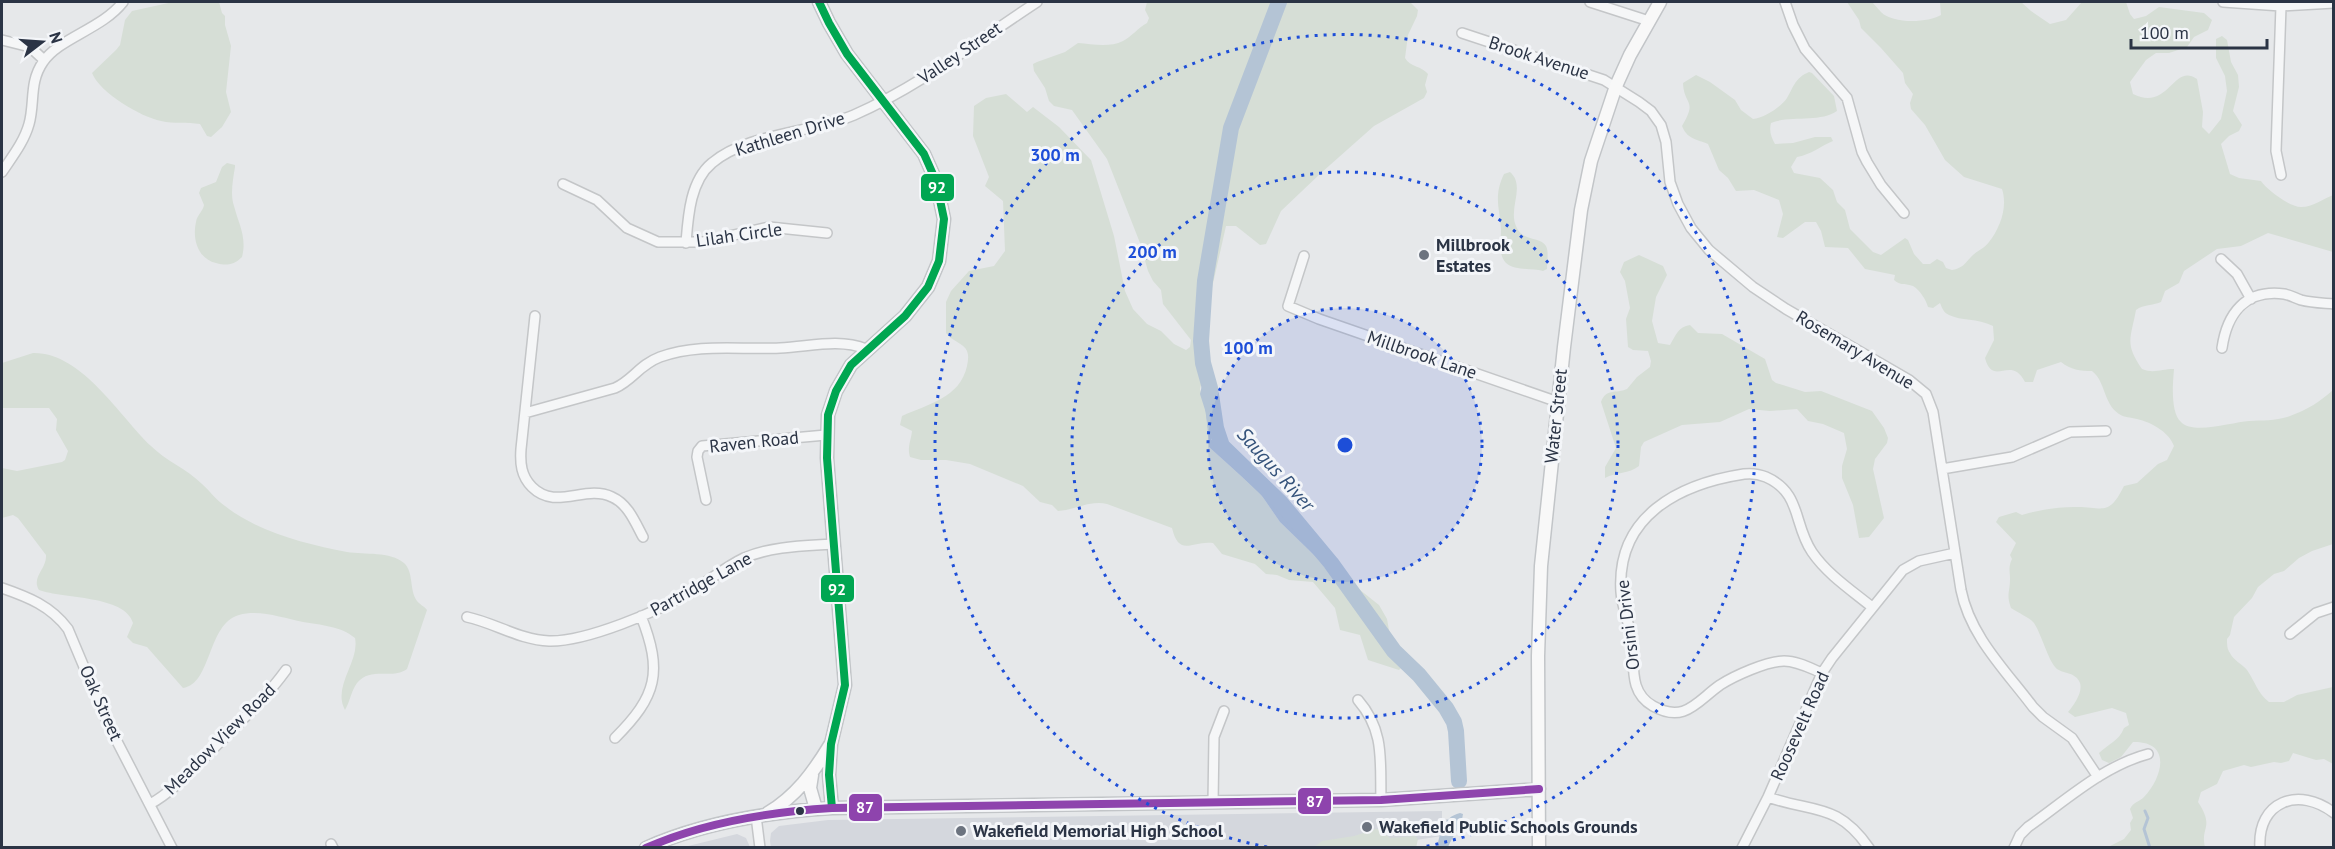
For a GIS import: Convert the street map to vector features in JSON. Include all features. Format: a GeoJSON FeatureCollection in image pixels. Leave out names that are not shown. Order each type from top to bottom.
{"type":"FeatureCollection","features":[{"type":"Feature","properties":{"kind":"main road"},"geometry":{"type":"LineString","coordinates":[[819,2],[847,54],[881,101],[917,143],[931,168],[940,195],[944,231],[939,261],[920,299],[905,316],[851,365],[836,391],[828,415],[826,435],[845,685],[831,744],[832,808]]}},
{"type":"Feature","properties":{"kind":"main road","name":"Water Street"},"geometry":{"type":"LineString","coordinates":[[1539,848],[1538,615],[1558,402],[1582,202],[1594,149],[1616,86],[1660,2]]}},
{"type":"Feature","properties":{"kind":"main road"},"geometry":{"type":"LineString","coordinates":[[760,815],[787,800],[812,774],[831,744]]}},
{"type":"Feature","properties":{"kind":"main road"},"geometry":{"type":"LineString","coordinates":[[812,774],[810,790],[816,809]]}},
{"type":"Feature","properties":{"kind":"main road"},"geometry":{"type":"LineString","coordinates":[[646,848],[693,831],[760,815],[816,809],[1381,800],[1539,789]]}},
{"type":"Feature","properties":{"kind":"street"},"geometry":{"type":"LineString","coordinates":[[2,172],[26,132],[31,115],[35,79],[44,60],[57,49],[108,18],[123,2]]}},
{"type":"Feature","properties":{"kind":"street","name":"Valley Street"},"geometry":{"type":"LineString","coordinates":[[881,101],[920,79],[1037,2]]}},
{"type":"Feature","properties":{"kind":"street"},"geometry":{"type":"LineString","coordinates":[[1590,2],[1649,21]]}},
{"type":"Feature","properties":{"kind":"street"},"geometry":{"type":"LineString","coordinates":[[1785,2],[1805,49],[1847,98],[1867,162],[1904,213]]}},
{"type":"Feature","properties":{"kind":"street"},"geometry":{"type":"LineString","coordinates":[[2223,2],[2281,6],[2334,3]]}},
{"type":"Feature","properties":{"kind":"street"},"geometry":{"type":"LineString","coordinates":[[2281,6],[2276,151],[2281,175]]}},
{"type":"Feature","properties":{"kind":"street","name":"Brook Avenue"},"geometry":{"type":"LineString","coordinates":[[1462,33],[1616,86]]}},
{"type":"Feature","properties":{"kind":"street"},"geometry":{"type":"LineString","coordinates":[[2,40],[30,47],[44,60]]}},
{"type":"Feature","properties":{"kind":"street","name":"Rosemary Avenue"},"geometry":{"type":"LineString","coordinates":[[1616,86],[1650,111],[1661,124],[1666,142],[1668,171],[1674,192],[1684,216],[1699,240],[1736,273],[1786,309],[1921,389],[1929,400],[1933,412],[1964,604],[1980,637],[2039,714],[2076,742],[2098,777]]}},
{"type":"Feature","properties":{"kind":"street","name":"Kathleen Drive"},"geometry":{"type":"LineString","coordinates":[[686,243],[687,223],[693,196],[702,174],[713,162],[749,144],[845,118],[881,101]]}},
{"type":"Feature","properties":{"kind":"street","name":"Lilah Circle"},"geometry":{"type":"LineString","coordinates":[[563,184],[597,200],[618,222],[637,234],[658,242],[686,243],[773,227],[827,233]]}},
{"type":"Feature","properties":{"kind":"street","name":"Millbrook Lane"},"geometry":{"type":"LineString","coordinates":[[1304,256],[1288,306],[1558,402]]}},
{"type":"Feature","properties":{"kind":"street"},"geometry":{"type":"LineString","coordinates":[[2221,259],[2237,274],[2251,299]]}},
{"type":"Feature","properties":{"kind":"street"},"geometry":{"type":"LineString","coordinates":[[2222,348],[2231,318],[2242,304],[2251,299],[2282,294],[2308,302],[2334,304]]}},
{"type":"Feature","properties":{"kind":"street"},"geometry":{"type":"LineString","coordinates":[[535,316],[520,465],[524,476],[532,487],[543,495],[558,498],[596,493],[611,496],[628,510],[643,537]]}},
{"type":"Feature","properties":{"kind":"street"},"geometry":{"type":"LineString","coordinates":[[525,414],[615,388],[624,383],[645,363],[681,351],[708,348],[793,348],[839,343],[852,344],[866,349]]}},
{"type":"Feature","properties":{"kind":"street"},"geometry":{"type":"LineString","coordinates":[[1942,469],[2019,455],[2070,432],[2106,432]]}},
{"type":"Feature","properties":{"kind":"street","name":"Raven Road"},"geometry":{"type":"LineString","coordinates":[[706,500],[697,456],[702,446],[826,435]]}},
{"type":"Feature","properties":{"kind":"street","name":"Orsini Drive"},"geometry":{"type":"LineString","coordinates":[[1822,673],[1796,663],[1777,662],[1725,682],[1691,709],[1667,712],[1646,701],[1639,693],[1634,681],[1632,639],[1621,591],[1625,557],[1638,526],[1657,506],[1681,492],[1742,474],[1758,474],[1770,479],[1787,492],[1811,551],[1833,575],[1872,607]]}},
{"type":"Feature","properties":{"kind":"street","name":"Partridge Lane"},"geometry":{"type":"LineString","coordinates":[[467,617],[489,622],[528,638],[558,641],[587,635],[641,616],[684,596],[733,564],[752,555],[774,549],[834,544]]}},
{"type":"Feature","properties":{"kind":"street","name":"Roosevelt Road"},"geometry":{"type":"LineString","coordinates":[[1742,848],[1768,797],[1822,673],[1872,607],[1907,567],[1919,561],[1955,553]]}},
{"type":"Feature","properties":{"kind":"street","name":"Oak Street"},"geometry":{"type":"LineString","coordinates":[[2,588],[28,597],[47,607],[68,629],[108,724],[172,848]]}},
{"type":"Feature","properties":{"kind":"street"},"geometry":{"type":"LineString","coordinates":[[2290,634],[2316,613],[2334,608]]}},
{"type":"Feature","properties":{"kind":"street"},"geometry":{"type":"LineString","coordinates":[[615,738],[643,705],[653,677],[653,651],[641,616]]}},
{"type":"Feature","properties":{"kind":"street","name":"Meadow View Road"},"geometry":{"type":"LineString","coordinates":[[150,804],[166,794],[196,765],[267,694],[286,670]]}},
{"type":"Feature","properties":{"kind":"street"},"geometry":{"type":"LineString","coordinates":[[1358,700],[1369,712],[1378,733],[1381,800]]}},
{"type":"Feature","properties":{"kind":"street"},"geometry":{"type":"LineString","coordinates":[[1213,803],[1214,737],[1224,711]]}},
{"type":"Feature","properties":{"kind":"street"},"geometry":{"type":"LineString","coordinates":[[2014,848],[2020,835],[2028,827],[2098,777],[2124,761],[2148,754]]}},
{"type":"Feature","properties":{"kind":"street"},"geometry":{"type":"LineString","coordinates":[[1768,797],[1832,813],[1851,826],[1869,848]]}},
{"type":"Feature","properties":{"kind":"street"},"geometry":{"type":"LineString","coordinates":[[2260,848],[2260,834],[2264,821],[2282,803],[2296,798],[2311,799],[2334,813]]}},
{"type":"Feature","properties":{"kind":"street"},"geometry":{"type":"LineString","coordinates":[[760,815],[760,848]]}},
{"type":"Feature","properties":{"kind":"shaded area"},"geometry":{"type":"Polygon","coordinates":[[[173,2],[219,2],[225,16],[231,46],[226,92],[231,112],[222,127],[211,137],[207,136],[200,124],[161,121],[132,109],[103,88],[92,73],[120,45],[125,20],[132,11],[173,2]]]}},
{"type":"Feature","properties":{"kind":"shaded area"},"geometry":{"type":"Polygon","coordinates":[[[1147,2],[1410,2],[1418,10],[1408,35],[1405,58],[1428,74],[1425,85],[1427,92],[1424,98],[1374,126],[1321,173],[1281,211],[1266,244],[1260,245],[1236,226],[1226,226],[1197,354],[1203,377],[1200,389],[1206,413],[1209,447],[1260,493],[1280,522],[1334,574],[1350,582],[1379,605],[1387,619],[1391,641],[1402,667],[1399,670],[1368,660],[1360,635],[1340,630],[1335,608],[1313,582],[1289,580],[1277,575],[1266,574],[1255,564],[1222,554],[1213,543],[1183,545],[1175,537],[1172,528],[1107,504],[1095,503],[1058,511],[1052,505],[1040,502],[1023,486],[970,464],[910,457],[912,431],[900,425],[902,416],[950,393],[958,386],[967,366],[967,351],[946,333],[946,302],[951,291],[969,271],[994,266],[1005,251],[1003,201],[985,186],[989,177],[973,136],[974,106],[986,98],[1006,94],[1027,112],[1033,107],[1059,127],[1091,160],[1114,236],[1125,291],[1133,309],[1147,324],[1161,331],[1174,344],[1186,350],[1190,347],[1191,340],[1163,304],[1161,290],[1148,271],[1140,243],[1107,159],[1072,110],[1054,106],[1049,101],[1045,88],[1034,71],[1033,64],[1065,52],[1078,43],[1106,45],[1123,41],[1147,23],[1149,18],[1145,10],[1147,2]]]}},
{"type":"Feature","properties":{"kind":"shaded area"},"geometry":{"type":"Polygon","coordinates":[[[1847,2],[1872,2],[1886,16],[1910,21],[1928,20],[1941,15],[1940,2],[2021,2],[2050,24],[2066,20],[2082,2],[2126,2],[2134,19],[2146,16],[2159,7],[2204,13],[2212,20],[2208,30],[2194,37],[2187,47],[2169,53],[2156,53],[2146,60],[2130,82],[2133,94],[2145,98],[2155,97],[2182,77],[2189,76],[2197,79],[2203,112],[2202,127],[2209,134],[2221,119],[2227,91],[2225,76],[2216,58],[2216,39],[2222,36],[2227,40],[2231,62],[2238,75],[2239,87],[2233,111],[2242,125],[2239,131],[2229,136],[2221,144],[2230,174],[2239,178],[2261,181],[2279,197],[2296,206],[2310,206],[2333,195],[2333,252],[2268,233],[2241,246],[2217,249],[2184,271],[2179,283],[2165,291],[2161,302],[2136,310],[2131,334],[2133,353],[2142,369],[2154,371],[2174,369],[2175,411],[2181,422],[2187,426],[2204,428],[2285,418],[2308,408],[2333,390],[2333,544],[2299,558],[2284,571],[2274,574],[2258,587],[2252,598],[2234,617],[2227,639],[2231,655],[2247,670],[2259,691],[2269,702],[2284,702],[2297,695],[2333,687],[2333,764],[2324,759],[2316,760],[2293,753],[2289,761],[2251,767],[2244,765],[2223,771],[2217,784],[2201,792],[2198,802],[2206,817],[2205,847],[2108,847],[2124,839],[2131,830],[2130,823],[2133,818],[2130,809],[2144,797],[2156,780],[2159,771],[2159,754],[2154,747],[2145,743],[2133,742],[2121,757],[2109,763],[2102,760],[2099,753],[2129,725],[2126,713],[2112,708],[2075,717],[2068,712],[2079,694],[2080,683],[2073,675],[2057,669],[2034,623],[2011,608],[2008,596],[2012,559],[2010,555],[2016,543],[1996,522],[1999,517],[2016,512],[2022,515],[2041,510],[2109,506],[2114,503],[2124,486],[2137,483],[2158,464],[2167,460],[2174,446],[2172,441],[2154,425],[2119,414],[2110,404],[2100,381],[2092,371],[2076,370],[2061,362],[2037,370],[2033,382],[2025,382],[2020,374],[2014,371],[1993,370],[1988,366],[1985,358],[1994,340],[1993,326],[1949,315],[1944,312],[1940,303],[1933,308],[1928,307],[1918,290],[1913,286],[1896,282],[1895,275],[1865,269],[1848,248],[1825,247],[1816,222],[1805,222],[1783,238],[1777,237],[1783,214],[1779,200],[1754,190],[1736,191],[1728,178],[1719,170],[1708,144],[1689,136],[1682,126],[1690,107],[1683,83],[1696,75],[1735,100],[1741,110],[1753,119],[1767,115],[1776,109],[1784,102],[1793,86],[1804,74],[1812,73],[1834,96],[1837,111],[1822,117],[1787,119],[1771,123],[1771,136],[1775,144],[1793,143],[1815,137],[1831,137],[1833,141],[1797,157],[1791,167],[1794,173],[1820,178],[1833,190],[1837,202],[1845,210],[1850,229],[1873,252],[1881,255],[1905,238],[1923,264],[1930,264],[1937,259],[1943,262],[1946,268],[1952,270],[1963,265],[1987,244],[1997,230],[2004,203],[2002,189],[1964,177],[1945,160],[1925,125],[1911,109],[1913,94],[1905,83],[1903,73],[1861,28],[1859,20],[1847,2]]]}},
{"type":"Feature","properties":{"kind":"shaded area"},"geometry":{"type":"Polygon","coordinates":[[[227,163],[235,165],[232,197],[244,243],[242,257],[227,265],[210,261],[201,253],[196,241],[195,228],[204,205],[199,193],[201,188],[216,182],[222,167],[227,163]]]}},
{"type":"Feature","properties":{"kind":"shaded area"},"geometry":{"type":"Polygon","coordinates":[[[1510,172],[1517,184],[1514,212],[1516,226],[1522,234],[1546,246],[1547,269],[1543,271],[1510,266],[1503,260],[1500,247],[1498,196],[1504,174],[1510,172]]]}},
{"type":"Feature","properties":{"kind":"shaded area"},"geometry":{"type":"Polygon","coordinates":[[[1639,255],[1663,266],[1667,275],[1656,297],[1652,321],[1658,343],[1670,345],[1680,330],[1690,325],[1698,333],[1722,334],[1765,359],[1772,380],[1776,383],[1805,392],[1821,391],[1872,411],[1888,438],[1875,459],[1873,469],[1884,518],[1869,537],[1859,538],[1853,505],[1842,478],[1842,466],[1847,449],[1844,433],[1823,424],[1808,421],[1797,409],[1770,411],[1749,409],[1720,422],[1682,425],[1644,442],[1641,447],[1639,466],[1605,478],[1605,467],[1616,448],[1601,402],[1609,393],[1627,389],[1650,367],[1651,361],[1648,351],[1633,350],[1628,347],[1626,319],[1630,308],[1625,281],[1620,272],[1624,262],[1639,255]]]}},
{"type":"Feature","properties":{"kind":"shaded area"},"geometry":{"type":"Polygon","coordinates":[[[33,353],[51,356],[68,363],[84,374],[151,446],[196,479],[219,501],[252,523],[299,541],[347,552],[385,555],[404,563],[409,571],[415,597],[427,610],[407,669],[363,678],[355,686],[345,710],[342,692],[354,656],[355,638],[330,627],[271,615],[247,613],[229,621],[221,630],[199,676],[192,684],[183,688],[147,647],[133,643],[127,637],[133,623],[128,614],[118,607],[92,599],[39,590],[37,581],[46,555],[18,518],[13,515],[2,518],[2,468],[17,471],[62,462],[68,451],[56,430],[57,419],[49,408],[2,408],[2,363],[33,353]]]}},
{"type":"Feature","properties":{"kind":"shaded area"},"geometry":{"type":"Polygon","coordinates":[[[1442,811],[1442,819],[1449,819],[1442,836],[1364,848],[771,848],[770,841],[771,833],[779,826],[828,820],[1442,811]]]}},
{"type":"Feature","properties":{"kind":"shaded area"},"geometry":{"type":"Polygon","coordinates":[[[1379,829],[1390,838],[1415,836],[1418,839],[1416,848],[1314,847],[1322,841],[1354,836],[1379,829]]]}},
{"type":"Feature","properties":{"kind":"shaded area"},"geometry":{"type":"Polygon","coordinates":[[[737,834],[746,838],[750,847],[684,847],[737,834]]]}},
{"type":"Feature","properties":{"kind":"water"},"geometry":{"type":"Polygon","coordinates":[[[1203,381],[1206,385],[1212,414],[1211,439],[1228,461],[1282,508],[1334,572],[1350,582],[1334,574],[1315,556],[1280,522],[1260,493],[1209,447],[1206,413],[1200,394],[1203,381]]]}},
{"type":"Feature","properties":{"kind":"water"},"geometry":{"type":"Polygon","coordinates":[[[1460,813],[1463,814],[1461,822],[1448,847],[1437,847],[1446,822],[1460,813]]]}},
{"type":"Feature","properties":{"kind":"waterway","name":"Saugus River"},"geometry":{"type":"LineString","coordinates":[[1279,2],[1231,128],[1205,281],[1201,341],[1216,428],[1222,446],[1281,503],[1331,563],[1394,651],[1419,675],[1446,708],[1456,731],[1459,781]]}},
{"type":"Feature","properties":{"kind":"waterway"},"geometry":{"type":"LineString","coordinates":[[2145,811],[2148,818],[2144,829],[2150,848]]}},
{"type":"Feature","properties":{"kind":"transit line","name":"92"},"geometry":{"type":"LineString","coordinates":[[819,2],[847,54],[924,154],[936,181],[944,219],[939,261],[928,287],[905,316],[851,365],[836,391],[828,415],[827,458],[845,685],[831,744],[829,775],[832,808]]}},
{"type":"Feature","properties":{"kind":"transit line","name":"87"},"geometry":{"type":"LineString","coordinates":[[646,848],[691,831],[737,820],[785,812],[832,808],[1381,800],[1539,789]]}},
{"type":"Feature","properties":{"kind":"place","name":"Millbrook Estates"},"geometry":{"type":"Point","coordinates":[1424,255]}},
{"type":"Feature","properties":{"kind":"place","name":"Wakefield Public Schools Grounds"},"geometry":{"type":"Point","coordinates":[1367,827]}},
{"type":"Feature","properties":{"kind":"place","name":"Wakefield Memorial High School"},"geometry":{"type":"Point","coordinates":[961,831]}}]}
